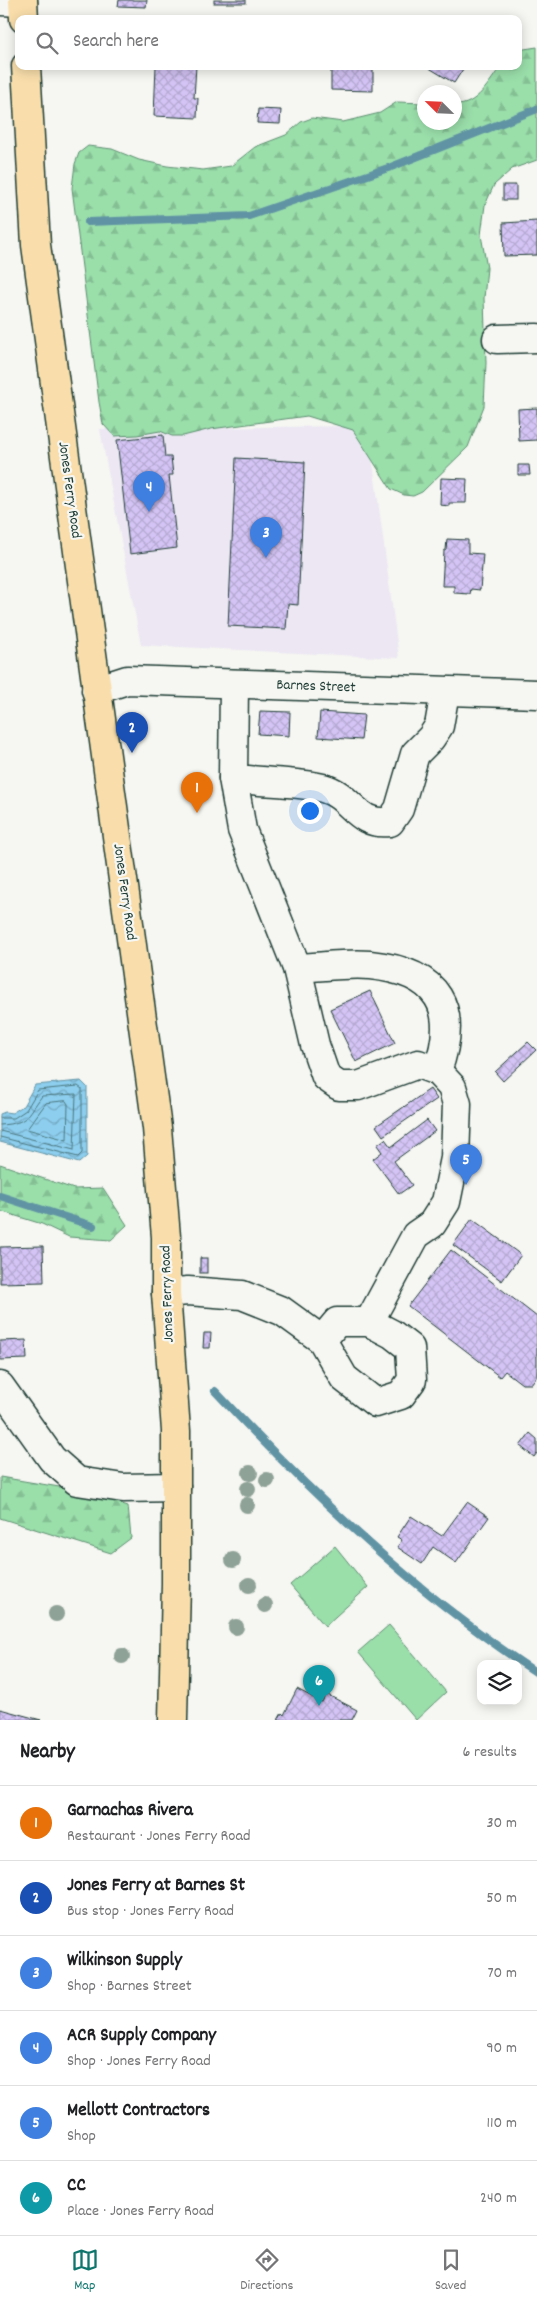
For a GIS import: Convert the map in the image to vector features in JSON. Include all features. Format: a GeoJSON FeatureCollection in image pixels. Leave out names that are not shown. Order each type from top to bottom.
{"type":"FeatureCollection","features":[{"type":"Feature","properties":{"kind":"main road","name":"Jones Ferry Road"},"geometry":{"type":"LineString","coordinates":[[26,70],[36,245],[157,1128],[166,1237],[166,1293],[176,1431],[173,1720]]}},
{"type":"Feature","properties":{"kind":"street"},"geometry":{"type":"LineString","coordinates":[[497,339],[537,338]]}},
{"type":"Feature","properties":{"kind":"street","name":"Barnes Street"},"geometry":{"type":"LineString","coordinates":[[96,690],[126,680],[537,694]]}},
{"type":"Feature","properties":{"kind":"street"},"geometry":{"type":"LineString","coordinates":[[234,684],[233,778],[242,830],[297,968],[315,1044],[326,1077],[340,1086],[358,1086],[418,1064],[437,1071],[452,1087],[457,1104],[455,1158],[446,1202],[432,1224],[416,1234],[369,1322]]}},
{"type":"Feature","properties":{"kind":"street"},"geometry":{"type":"LineString","coordinates":[[233,778],[323,788],[339,795],[360,815],[376,823],[390,822],[400,809],[414,754],[431,738],[439,726],[445,692]]}},
{"type":"Feature","properties":{"kind":"street"},"geometry":{"type":"LineString","coordinates":[[297,968],[370,965],[405,973],[425,982],[443,1003],[448,1024],[445,1050],[437,1071]]}},
{"type":"Feature","properties":{"kind":"street"},"geometry":{"type":"LineString","coordinates":[[166,1293],[188,1291],[242,1295],[282,1311],[322,1340],[344,1378],[376,1403],[401,1394],[412,1380],[410,1348],[392,1334],[369,1322],[337,1322],[322,1340]]}},
{"type":"Feature","properties":{"kind":"street"},"geometry":{"type":"LineString","coordinates":[[0,1386],[52,1459],[77,1481],[123,1488],[176,1487]]}},
{"type":"Feature","properties":{"kind":"shaded area"},"geometry":{"type":"Polygon","coordinates":[[[368,426],[399,658],[141,645],[100,429],[368,426]]]}},
{"type":"Feature","properties":{"kind":"green space"},"geometry":{"type":"Polygon","coordinates":[[[537,47],[537,160],[512,169],[494,185],[485,205],[481,235],[487,268],[484,298],[486,363],[484,406],[468,447],[422,492],[413,496],[404,495],[391,489],[353,430],[307,416],[211,429],[183,436],[172,436],[160,431],[114,436],[103,424],[72,188],[75,164],[79,153],[88,146],[112,149],[139,160],[167,166],[203,170],[231,166],[255,147],[286,135],[301,122],[312,118],[343,122],[380,113],[397,102],[417,103],[417,130],[462,130],[462,104],[470,102],[482,92],[498,70],[522,70],[522,49],[537,47]]]}},
{"type":"Feature","properties":{"kind":"green space"},"geometry":{"type":"Polygon","coordinates":[[[0,1164],[74,1189],[103,1188],[127,1225],[111,1240],[69,1237],[42,1224],[0,1211],[0,1164]]]}},
{"type":"Feature","properties":{"kind":"green space"},"geometry":{"type":"Polygon","coordinates":[[[0,1477],[83,1491],[128,1506],[131,1538],[111,1553],[0,1518],[0,1477]]]}},
{"type":"Feature","properties":{"kind":"green space"},"geometry":{"type":"Polygon","coordinates":[[[335,1546],[368,1587],[325,1626],[290,1585],[335,1546]]]}},
{"type":"Feature","properties":{"kind":"green space"},"geometry":{"type":"Polygon","coordinates":[[[389,1625],[446,1692],[416,1720],[358,1652],[389,1625]]]}},
{"type":"Feature","properties":{"kind":"water"},"geometry":{"type":"Polygon","coordinates":[[[81,1081],[87,1087],[87,1156],[79,1163],[0,1142],[0,1114],[5,1112],[12,1113],[23,1106],[35,1085],[81,1081]]]}},
{"type":"Feature","properties":{"kind":"building"},"geometry":{"type":"Polygon","coordinates":[[[119,0],[147,0],[146,7],[118,6],[119,0]]]}},
{"type":"Feature","properties":{"kind":"building"},"geometry":{"type":"Polygon","coordinates":[[[214,0],[246,0],[246,3],[214,3],[214,0]]]}},
{"type":"Feature","properties":{"kind":"building"},"geometry":{"type":"Polygon","coordinates":[[[156,70],[196,70],[194,98],[198,98],[197,118],[154,116],[156,70]]]}},
{"type":"Feature","properties":{"kind":"building"},"geometry":{"type":"Polygon","coordinates":[[[331,70],[373,70],[373,91],[331,90],[331,70]]]}},
{"type":"Feature","properties":{"kind":"building"},"geometry":{"type":"Polygon","coordinates":[[[433,70],[462,70],[454,83],[433,70]]]}},
{"type":"Feature","properties":{"kind":"building"},"geometry":{"type":"Polygon","coordinates":[[[258,109],[281,110],[280,124],[257,123],[258,109]]]}},
{"type":"Feature","properties":{"kind":"building"},"geometry":{"type":"Polygon","coordinates":[[[503,185],[516,185],[516,200],[503,200],[503,185]]]}},
{"type":"Feature","properties":{"kind":"building"},"geometry":{"type":"Polygon","coordinates":[[[537,221],[537,255],[504,256],[503,223],[537,221]]]}},
{"type":"Feature","properties":{"kind":"building"},"geometry":{"type":"Polygon","coordinates":[[[537,408],[537,440],[519,441],[518,409],[537,408]]]}},
{"type":"Feature","properties":{"kind":"building"},"geometry":{"type":"Polygon","coordinates":[[[163,435],[165,457],[171,457],[173,475],[169,475],[177,548],[130,554],[117,440],[163,435]]]}},
{"type":"Feature","properties":{"kind":"building"},"geometry":{"type":"Polygon","coordinates":[[[236,458],[305,462],[298,605],[288,604],[286,629],[228,626],[236,458]]]}},
{"type":"Feature","properties":{"kind":"building"},"geometry":{"type":"Polygon","coordinates":[[[518,465],[529,465],[530,475],[518,475],[518,465]]]}},
{"type":"Feature","properties":{"kind":"building"},"geometry":{"type":"Polygon","coordinates":[[[441,478],[467,479],[466,503],[449,503],[449,506],[440,505],[441,478]]]}},
{"type":"Feature","properties":{"kind":"building"},"geometry":{"type":"Polygon","coordinates":[[[447,539],[468,540],[468,553],[483,554],[480,590],[471,589],[470,594],[454,593],[454,586],[442,586],[444,551],[446,550],[447,539]]]}},
{"type":"Feature","properties":{"kind":"building"},"geometry":{"type":"Polygon","coordinates":[[[260,711],[290,712],[289,736],[258,734],[260,711]]]}},
{"type":"Feature","properties":{"kind":"building"},"geometry":{"type":"Polygon","coordinates":[[[320,712],[364,715],[361,740],[318,737],[320,712]]]}},
{"type":"Feature","properties":{"kind":"building"},"geometry":{"type":"Polygon","coordinates":[[[370,991],[395,1043],[356,1062],[330,1009],[370,991]]]}},
{"type":"Feature","properties":{"kind":"building"},"geometry":{"type":"Polygon","coordinates":[[[528,1042],[536,1050],[503,1081],[495,1072],[528,1042]]]}},
{"type":"Feature","properties":{"kind":"building"},"geometry":{"type":"Polygon","coordinates":[[[430,1089],[437,1099],[383,1136],[376,1126],[430,1089]]]}},
{"type":"Feature","properties":{"kind":"building"},"geometry":{"type":"Polygon","coordinates":[[[427,1120],[435,1131],[394,1161],[412,1185],[399,1194],[373,1159],[382,1152],[377,1145],[385,1139],[391,1147],[427,1120]]]}},
{"type":"Feature","properties":{"kind":"building"},"geometry":{"type":"Polygon","coordinates":[[[472,1219],[521,1255],[502,1281],[453,1245],[472,1219]]]}},
{"type":"Feature","properties":{"kind":"building"},"geometry":{"type":"Polygon","coordinates":[[[43,1246],[44,1282],[0,1283],[0,1247],[43,1246]]]}},
{"type":"Feature","properties":{"kind":"building"},"geometry":{"type":"Polygon","coordinates":[[[451,1250],[537,1317],[537,1376],[531,1384],[522,1384],[505,1371],[500,1377],[408,1306],[451,1250]]]}},
{"type":"Feature","properties":{"kind":"building"},"geometry":{"type":"Polygon","coordinates":[[[200,1258],[207,1258],[207,1273],[200,1273],[200,1258]]]}},
{"type":"Feature","properties":{"kind":"building"},"geometry":{"type":"Polygon","coordinates":[[[204,1333],[211,1333],[210,1348],[203,1348],[204,1333]]]}},
{"type":"Feature","properties":{"kind":"building"},"geometry":{"type":"Polygon","coordinates":[[[26,1340],[27,1359],[0,1360],[0,1341],[26,1340]]]}},
{"type":"Feature","properties":{"kind":"building"},"geometry":{"type":"Polygon","coordinates":[[[530,1433],[537,1439],[537,1453],[534,1457],[520,1446],[530,1433]]]}},
{"type":"Feature","properties":{"kind":"building"},"geometry":{"type":"Polygon","coordinates":[[[467,1502],[489,1517],[456,1563],[433,1547],[422,1564],[397,1547],[402,1540],[397,1537],[411,1516],[442,1536],[467,1502]]]}},
{"type":"Feature","properties":{"kind":"building"},"geometry":{"type":"Polygon","coordinates":[[[297,1689],[322,1702],[326,1694],[357,1710],[352,1720],[278,1720],[282,1713],[284,1715],[297,1689]]]}},
{"type":"Feature","properties":{"kind":"building"},"geometry":{"type":"Polygon","coordinates":[[[0,1709],[41,1720],[0,1720],[0,1709]]]}},
{"type":"Feature","properties":{"kind":"waterway"},"geometry":{"type":"LineString","coordinates":[[88,222],[249,216],[391,167],[537,109]]}},
{"type":"Feature","properties":{"kind":"waterway"},"geometry":{"type":"LineString","coordinates":[[0,1196],[93,1226]]}},
{"type":"Feature","properties":{"kind":"waterway"},"geometry":{"type":"LineString","coordinates":[[215,1391],[290,1468],[368,1542],[450,1611],[537,1673]]}},
{"type":"Feature","properties":{"kind":"place","name":"ACR Supply Company"},"geometry":{"type":"Point","coordinates":[149,512]}},
{"type":"Feature","properties":{"kind":"place","name":"Wilkinson Supply"},"geometry":{"type":"Point","coordinates":[266,558]}},
{"type":"Feature","properties":{"kind":"place","name":"Jones Ferry at Barnes St"},"geometry":{"type":"Point","coordinates":[132,753]}},
{"type":"Feature","properties":{"kind":"place","name":"Garnachas Rivera"},"geometry":{"type":"Point","coordinates":[197,813]}},
{"type":"Feature","properties":{"kind":"place","name":"Mellott Contractors"},"geometry":{"type":"Point","coordinates":[466,1185]}},
{"type":"Feature","properties":{"kind":"place","name":"CC"},"geometry":{"type":"Point","coordinates":[319,1706]}}]}
